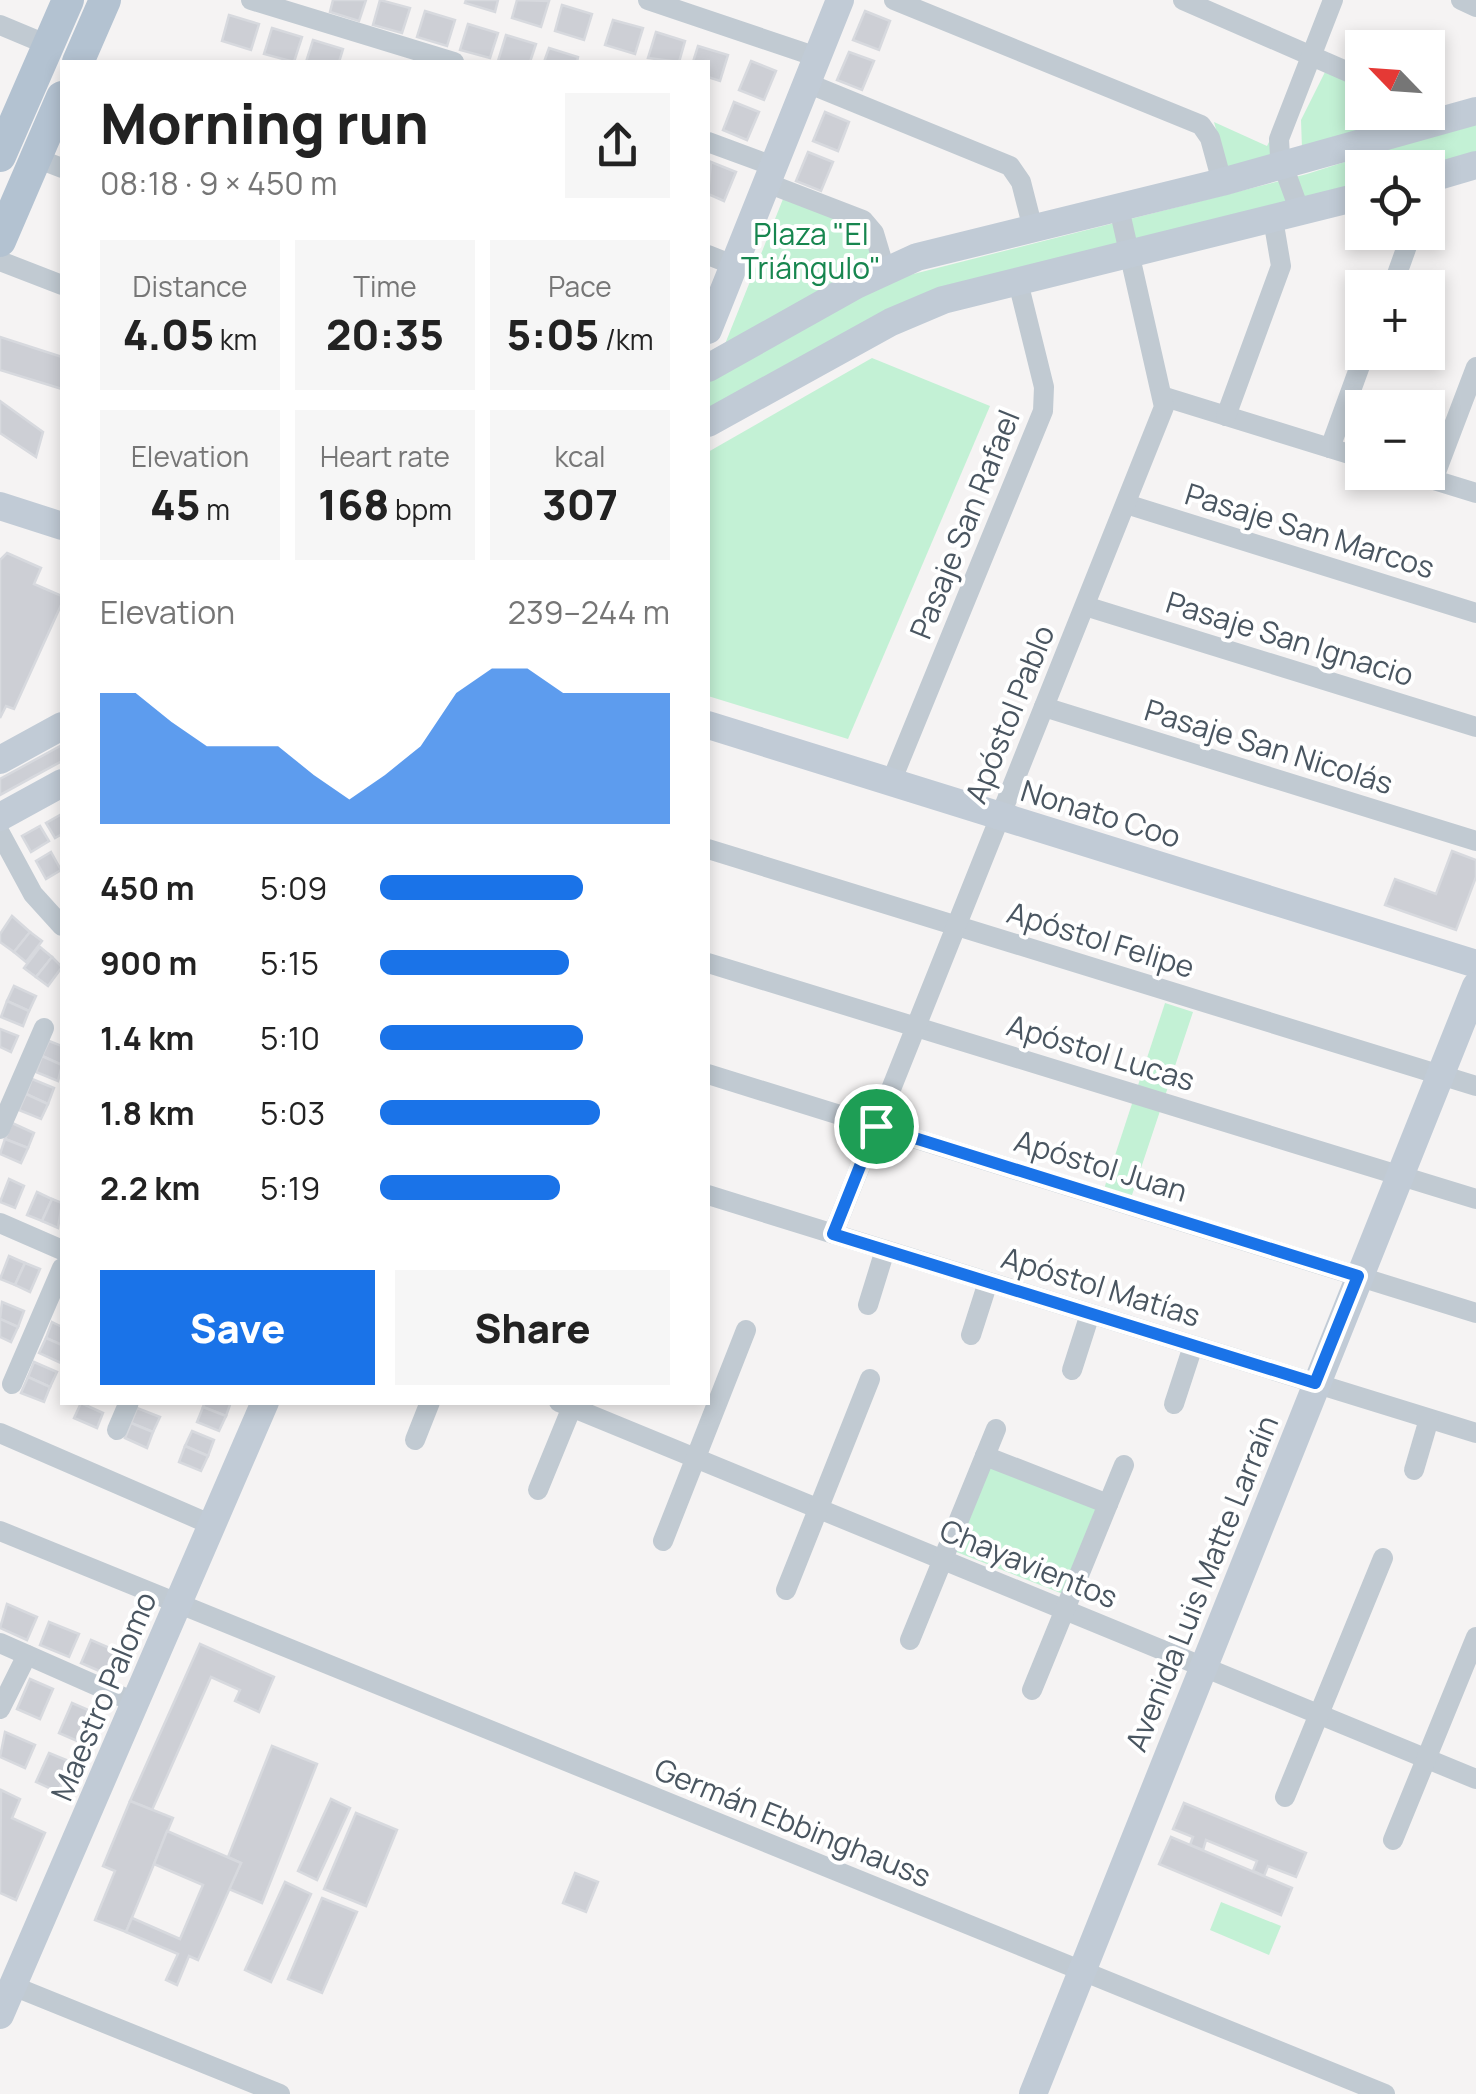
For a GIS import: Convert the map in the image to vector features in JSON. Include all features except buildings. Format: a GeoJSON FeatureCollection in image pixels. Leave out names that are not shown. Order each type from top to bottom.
{"type":"FeatureCollection","features":[{"type":"Feature","properties":{"kind":"main road"},"geometry":{"type":"LineString","coordinates":[[2,148],[68,0]]}},
{"type":"Feature","properties":{"kind":"main road"},"geometry":{"type":"LineString","coordinates":[[84,60],[105,0]]}},
{"type":"Feature","properties":{"kind":"main road"},"geometry":{"type":"LineString","coordinates":[[0,241],[49,163],[60,107]]}},
{"type":"Feature","properties":{"kind":"street"},"geometry":{"type":"LineString","coordinates":[[250,0],[447,60]]}},
{"type":"Feature","properties":{"kind":"street"},"geometry":{"type":"LineString","coordinates":[[648,0],[709,9],[812,70],[1010,166],[1021,182],[1033,228]]}},
{"type":"Feature","properties":{"kind":"street"},"geometry":{"type":"LineString","coordinates":[[710,318],[720,260],[770,175],[840,0]]}},
{"type":"Feature","properties":{"kind":"street"},"geometry":{"type":"LineString","coordinates":[[894,0],[1201,125],[1210,138],[1222,182]]}},
{"type":"Feature","properties":{"kind":"street"},"geometry":{"type":"LineString","coordinates":[[1183,0],[1345,69]]}},
{"type":"Feature","properties":{"kind":"street"},"geometry":{"type":"LineString","coordinates":[[1226,416],[1281,266],[1286,215],[1281,129],[1333,0]]}},
{"type":"Feature","properties":{"kind":"street"},"geometry":{"type":"LineString","coordinates":[[1461,0],[1476,7]]}},
{"type":"Feature","properties":{"kind":"street"},"geometry":{"type":"LineString","coordinates":[[0,25],[48,46]]}},
{"type":"Feature","properties":{"kind":"street"},"geometry":{"type":"LineString","coordinates":[[1445,117],[1476,112]]}},
{"type":"Feature","properties":{"kind":"street"},"geometry":{"type":"LineString","coordinates":[[710,367],[885,270],[916,257],[1284,166],[1375,130]]}},
{"type":"Feature","properties":{"kind":"street"},"geometry":{"type":"LineString","coordinates":[[710,143],[863,220],[874,232],[885,270]]}},
{"type":"Feature","properties":{"kind":"street"},"geometry":{"type":"LineString","coordinates":[[1445,174],[1476,165]]}},
{"type":"Feature","properties":{"kind":"street"},"geometry":{"type":"LineString","coordinates":[[710,423],[918,309],[1345,200]]}},
{"type":"Feature","properties":{"kind":"street"},"geometry":{"type":"LineString","coordinates":[[1119,208],[1165,398],[1345,453]]}},
{"type":"Feature","properties":{"kind":"street"},"geometry":{"type":"LineString","coordinates":[[0,261],[60,284]]}},
{"type":"Feature","properties":{"kind":"street","name":"Pasaje San Rafael"},"geometry":{"type":"LineString","coordinates":[[891,782],[1043,410],[1044,387],[1018,282]]}},
{"type":"Feature","properties":{"kind":"street"},"geometry":{"type":"LineString","coordinates":[[1445,450],[1476,367]]}},
{"type":"Feature","properties":{"kind":"street"},"geometry":{"type":"LineString","coordinates":[[1330,448],[1358,370]]}},
{"type":"Feature","properties":{"kind":"street","name":"Apóstol Pablo"},"geometry":{"type":"LineString","coordinates":[[833,1234],[1165,398]]}},
{"type":"Feature","properties":{"kind":"street"},"geometry":{"type":"LineString","coordinates":[[1445,483],[1476,493]]}},
{"type":"Feature","properties":{"kind":"street","name":"Pasaje San Marcos"},"geometry":{"type":"LineString","coordinates":[[1126,504],[1476,613]]}},
{"type":"Feature","properties":{"kind":"street"},"geometry":{"type":"LineString","coordinates":[[0,506],[60,525]]}},
{"type":"Feature","properties":{"kind":"street","name":"Pasaje San Ignacio"},"geometry":{"type":"LineString","coordinates":[[1085,606],[1476,727]]}},
{"type":"Feature","properties":{"kind":"street","name":"Pasaje San Nicolás"},"geometry":{"type":"LineString","coordinates":[[1044,707],[1476,841]]}},
{"type":"Feature","properties":{"kind":"street"},"geometry":{"type":"LineString","coordinates":[[0,760],[60,727]]}},
{"type":"Feature","properties":{"kind":"street","name":"Nonato Coo"},"geometry":{"type":"LineString","coordinates":[[710,727],[1476,964]]}},
{"type":"Feature","properties":{"kind":"street"},"geometry":{"type":"LineString","coordinates":[[0,817],[60,784]]}},
{"type":"Feature","properties":{"kind":"street"},"geometry":{"type":"LineString","coordinates":[[0,834],[33,894],[60,924]]}},
{"type":"Feature","properties":{"kind":"street","name":"Apóstol Felipe"},"geometry":{"type":"LineString","coordinates":[[710,850],[1476,1086]]}},
{"type":"Feature","properties":{"kind":"street","name":"Apóstol Lucas"},"geometry":{"type":"LineString","coordinates":[[710,963],[1476,1200]]}},
{"type":"Feature","properties":{"kind":"street","name":"Avenida Luis Matte Larraín"},"geometry":{"type":"LineString","coordinates":[[1032,2094],[1476,986]]}},
{"type":"Feature","properties":{"kind":"street"},"geometry":{"type":"LineString","coordinates":[[0,1129],[44,1028]]}},
{"type":"Feature","properties":{"kind":"street","name":"Apóstol Juan"},"geometry":{"type":"LineString","coordinates":[[710,1075],[1476,1313]]}},
{"type":"Feature","properties":{"kind":"street","name":"Apóstol Matías"},"geometry":{"type":"LineString","coordinates":[[710,1196],[1476,1433]]}},
{"type":"Feature","properties":{"kind":"street"},"geometry":{"type":"LineString","coordinates":[[0,1223],[60,1249]]}},
{"type":"Feature","properties":{"kind":"street"},"geometry":{"type":"LineString","coordinates":[[868,1305],[885,1250]]}},
{"type":"Feature","properties":{"kind":"street"},"geometry":{"type":"LineString","coordinates":[[12,1384],[60,1273]]}},
{"type":"Feature","properties":{"kind":"street"},"geometry":{"type":"LineString","coordinates":[[971,1335],[988,1282]]}},
{"type":"Feature","properties":{"kind":"street"},"geometry":{"type":"LineString","coordinates":[[1072,1370],[1090,1314]]}},
{"type":"Feature","properties":{"kind":"street"},"geometry":{"type":"LineString","coordinates":[[663,1541],[746,1330]]}},
{"type":"Feature","properties":{"kind":"street"},"geometry":{"type":"LineString","coordinates":[[1174,1404],[1193,1346]]}},
{"type":"Feature","properties":{"kind":"street"},"geometry":{"type":"LineString","coordinates":[[786,1590],[870,1379]]}},
{"type":"Feature","properties":{"kind":"street"},"geometry":{"type":"LineString","coordinates":[[117,1430],[127,1405]]}},
{"type":"Feature","properties":{"kind":"street","name":"Maestro Palomo"},"geometry":{"type":"LineString","coordinates":[[0,2016],[264,1405]]}},
{"type":"Feature","properties":{"kind":"street"},"geometry":{"type":"LineString","coordinates":[[415,1440],[429,1405]]}},
{"type":"Feature","properties":{"kind":"street"},"geometry":{"type":"LineString","coordinates":[[538,1490],[568,1405]]}},
{"type":"Feature","properties":{"kind":"street","name":"Chayavientos"},"geometry":{"type":"LineString","coordinates":[[570,1405],[1476,1779]]}},
{"type":"Feature","properties":{"kind":"street"},"geometry":{"type":"LineString","coordinates":[[1414,1470],[1429,1419]]}},
{"type":"Feature","properties":{"kind":"street"},"geometry":{"type":"LineString","coordinates":[[910,1640],[996,1429]]}},
{"type":"Feature","properties":{"kind":"street"},"geometry":{"type":"LineString","coordinates":[[0,1433],[212,1525]]}},
{"type":"Feature","properties":{"kind":"street"},"geometry":{"type":"LineString","coordinates":[[985,1456],[1108,1504]]}},
{"type":"Feature","properties":{"kind":"street"},"geometry":{"type":"LineString","coordinates":[[1032,1690],[1124,1465]]}},
{"type":"Feature","properties":{"kind":"street","name":"Germán Ebbinghauss"},"geometry":{"type":"LineString","coordinates":[[0,1531],[1385,2094]]}},
{"type":"Feature","properties":{"kind":"street"},"geometry":{"type":"LineString","coordinates":[[1285,1797],[1383,1558]]}},
{"type":"Feature","properties":{"kind":"street"},"geometry":{"type":"LineString","coordinates":[[1393,1840],[1476,1637]]}},
{"type":"Feature","properties":{"kind":"street"},"geometry":{"type":"LineString","coordinates":[[0,1643],[136,1703]]}},
{"type":"Feature","properties":{"kind":"street"},"geometry":{"type":"LineString","coordinates":[[0,1710],[27,1654]]}},
{"type":"Feature","properties":{"kind":"street"},"geometry":{"type":"LineString","coordinates":[[13,1986],[280,2094]]}},
{"type":"Feature","properties":{"kind":"green space"},"geometry":{"type":"Polygon","coordinates":[[[1326,70],[1345,79],[1345,130],[1379,130],[1302,149],[1301,120],[1326,70]]]}},
{"type":"Feature","properties":{"kind":"green space"},"geometry":{"type":"Polygon","coordinates":[[[1476,120],[1476,153],[1445,163],[1445,150],[1382,150],[1476,120]]]}},
{"type":"Feature","properties":{"kind":"green space"},"geometry":{"type":"Polygon","coordinates":[[[1214,122],[1267,146],[1271,138],[1275,158],[1227,169],[1214,122]]]}},
{"type":"Feature","properties":{"kind":"green space"},"geometry":{"type":"Polygon","coordinates":[[[1345,162],[1345,189],[985,281],[710,408],[710,380],[882,282],[1345,162]]]}},
{"type":"Feature","properties":{"kind":"green space","name":"Plaza \"El Triángulo\""},"geometry":{"type":"Polygon","coordinates":[[[785,194],[859,223],[877,265],[723,349],[785,194]]]}},
{"type":"Feature","properties":{"kind":"green space"},"geometry":{"type":"Polygon","coordinates":[[[872,358],[990,406],[848,739],[710,697],[710,451],[872,358]]]}},
{"type":"Feature","properties":{"kind":"green space"},"geometry":{"type":"Polygon","coordinates":[[[1165,1003],[1193,1012],[1131,1198],[1104,1189],[1165,1003]]]}},
{"type":"Feature","properties":{"kind":"green space"},"geometry":{"type":"Polygon","coordinates":[[[990,1462],[1099,1505],[1063,1594],[954,1551],[990,1462]]]}},
{"type":"Feature","properties":{"kind":"green space"},"geometry":{"type":"Polygon","coordinates":[[[1221,1902],[1281,1926],[1269,1955],[1210,1930],[1221,1902]]]}},
{"type":"Feature","properties":{"kind":"route"},"geometry":{"type":"LineString","coordinates":[[876,1126],[1358,1276],[1315,1383],[833,1234],[876,1126]]}}]}
